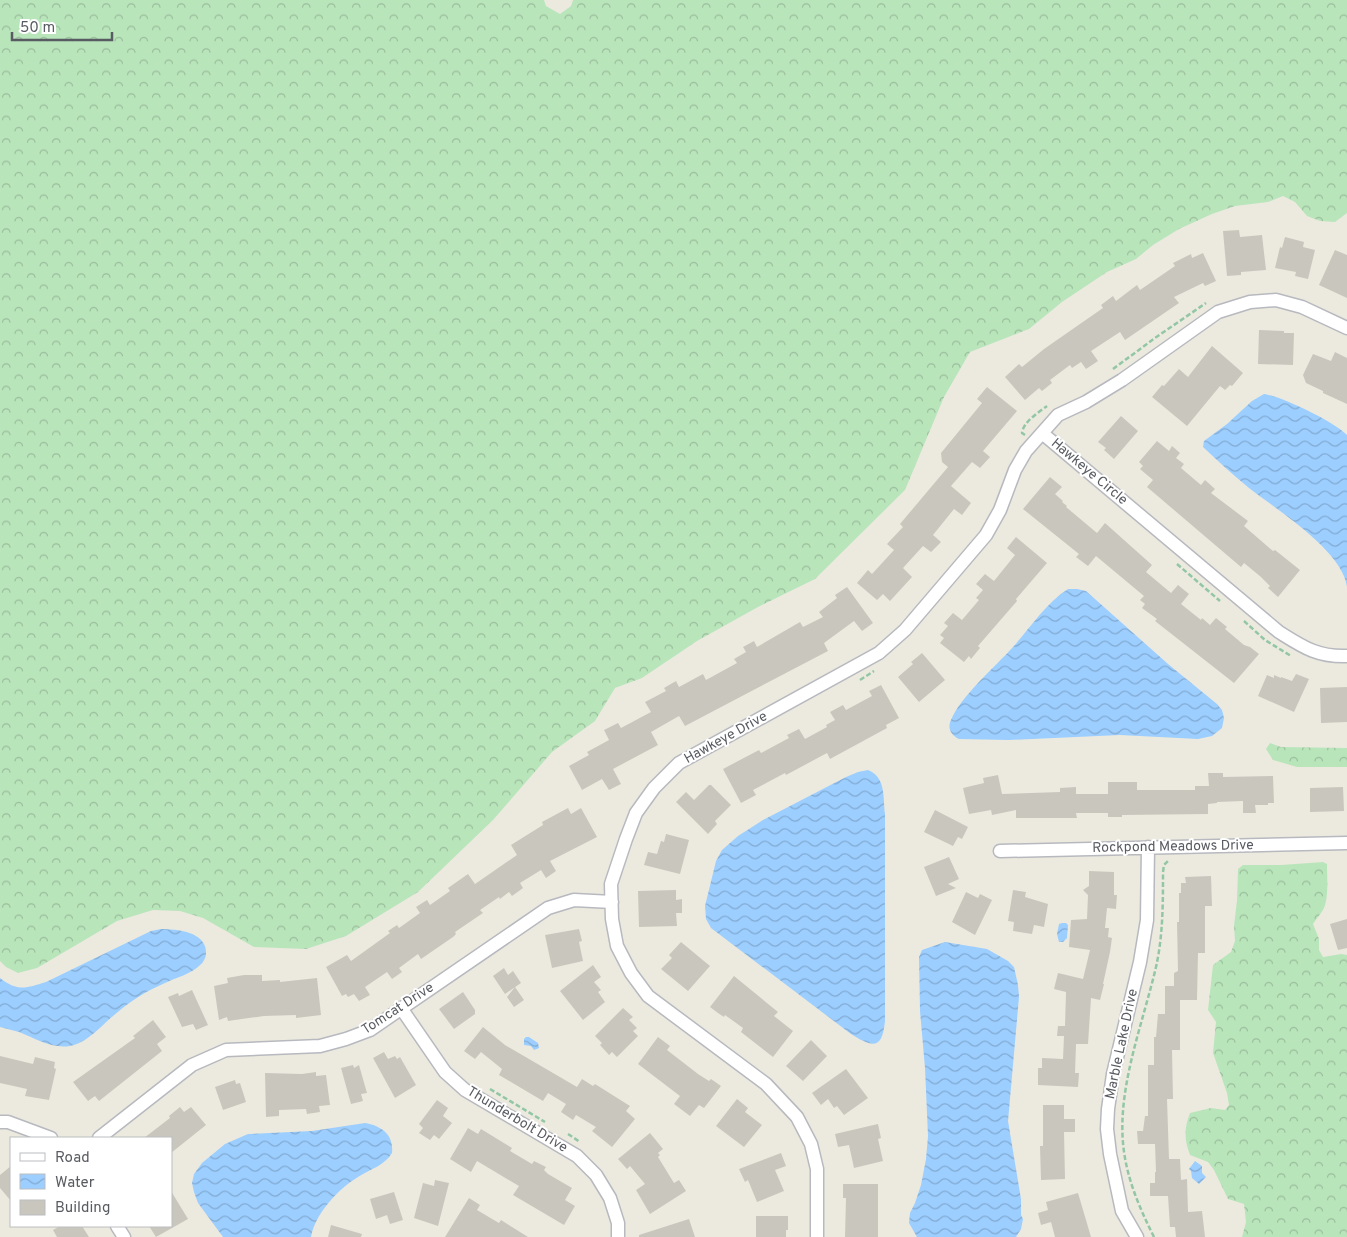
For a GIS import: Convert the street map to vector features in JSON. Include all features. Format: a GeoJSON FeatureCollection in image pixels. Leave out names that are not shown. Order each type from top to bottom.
{"type":"FeatureCollection","features":[{"type":"Feature","properties":{"kind":"street","name":"Hawkeye Circle"},"geometry":{"type":"LineString","coordinates":[[1347,328],[1302,307],[1276,300],[1250,302],[1218,312],[1122,380],[1086,402],[1058,415],[1042,432],[1279,632],[1310,651],[1347,656]]}},
{"type":"Feature","properties":{"kind":"street","name":"Hawkeye Drive"},"geometry":{"type":"LineString","coordinates":[[817,1237],[817,1169],[811,1144],[797,1117],[766,1084],[648,996],[631,973],[617,946],[612,919],[611,884],[636,813],[654,788],[679,764],[879,653],[904,630],[986,535],[1000,510],[1015,470],[1026,451],[1042,432]]}},
{"type":"Feature","properties":{"kind":"street","name":"Rockpond Meadows Drive"},"geometry":{"type":"LineString","coordinates":[[1000,851],[1347,843]]}},
{"type":"Feature","properties":{"kind":"street","name":"Marble Lake Drive"},"geometry":{"type":"LineString","coordinates":[[1136,1237],[1122,1211],[1110,1154],[1107,1129],[1113,1074],[1140,962],[1147,920],[1148,847]]}},
{"type":"Feature","properties":{"kind":"street","name":"Tomcat Drive"},"geometry":{"type":"LineString","coordinates":[[100,1137],[192,1065],[226,1050],[320,1046],[370,1030],[548,908],[574,900],[612,902]]}},
{"type":"Feature","properties":{"kind":"street","name":"Thunderbolt Drive"},"geometry":{"type":"LineString","coordinates":[[401,1008],[445,1072],[465,1090],[577,1156],[596,1175],[610,1198],[618,1223],[618,1237]]}},
{"type":"Feature","properties":{"kind":"street"},"geometry":{"type":"LineString","coordinates":[[0,1122],[8,1122],[48,1137]]}},
{"type":"Feature","properties":{"kind":"path"},"geometry":{"type":"LineString","coordinates":[[1154,1237],[1132,1189],[1123,1142],[1123,1116],[1133,1056],[1156,966],[1161,928],[1164,865],[1174,859]]}},
{"type":"Feature","properties":{"kind":"path"},"geometry":{"type":"LineString","coordinates":[[484,1085],[548,1124]]}},
{"type":"Feature","properties":{"kind":"path"},"geometry":{"type":"LineString","coordinates":[[562,1132],[581,1142]]}},
{"type":"Feature","properties":{"kind":"green space"},"geometry":{"type":"Polygon","coordinates":[[[0,0],[544,0],[546,6],[560,14],[571,6],[573,0],[1347,0],[1347,213],[1335,222],[1320,221],[1307,216],[1295,202],[1283,196],[1268,202],[1235,206],[1212,214],[1179,229],[1153,245],[1136,259],[1107,272],[1062,302],[1029,329],[970,352],[944,397],[905,490],[815,579],[758,607],[697,641],[642,678],[615,688],[595,721],[552,752],[493,820],[418,892],[346,936],[306,949],[254,947],[203,918],[180,911],[153,910],[117,921],[37,968],[18,973],[6,967],[0,961],[0,0]]]}},
{"type":"Feature","properties":{"kind":"green space"},"geometry":{"type":"Polygon","coordinates":[[[1270,743],[1281,747],[1347,748],[1347,767],[1297,767],[1273,760],[1266,749],[1270,743]]]}},
{"type":"Feature","properties":{"kind":"green space"},"geometry":{"type":"Polygon","coordinates":[[[1323,862],[1327,864],[1326,900],[1323,910],[1313,924],[1319,939],[1319,950],[1323,957],[1347,955],[1347,1237],[1242,1237],[1246,1222],[1244,1204],[1228,1199],[1208,1162],[1190,1155],[1186,1139],[1186,1129],[1190,1113],[1211,1108],[1225,1110],[1229,1105],[1227,1093],[1213,1053],[1216,1022],[1208,1010],[1213,965],[1231,952],[1235,941],[1234,926],[1238,869],[1243,865],[1323,862]]]}},
{"type":"Feature","properties":{"kind":"water"},"geometry":{"type":"Polygon","coordinates":[[[1264,394],[1282,399],[1307,410],[1331,423],[1347,435],[1347,587],[1343,573],[1322,546],[1307,532],[1243,483],[1203,447],[1204,441],[1227,424],[1252,401],[1264,394]]]}},
{"type":"Feature","properties":{"kind":"water"},"geometry":{"type":"Polygon","coordinates":[[[1068,589],[1086,591],[1168,664],[1217,704],[1222,710],[1224,718],[1222,728],[1212,736],[1198,739],[1120,735],[1009,740],[959,739],[954,735],[950,731],[950,723],[962,701],[1013,647],[1045,608],[1068,589]]]}},
{"type":"Feature","properties":{"kind":"water"},"geometry":{"type":"Polygon","coordinates":[[[868,770],[878,777],[881,783],[885,814],[885,1021],[881,1038],[875,1044],[865,1042],[851,1034],[711,928],[706,919],[705,906],[716,861],[722,850],[738,836],[763,820],[846,777],[868,770]]]}},
{"type":"Feature","properties":{"kind":"water"},"geometry":{"type":"Polygon","coordinates":[[[1059,924],[1068,925],[1067,938],[1063,942],[1059,942],[1057,934],[1059,924]]]}},
{"type":"Feature","properties":{"kind":"water"},"geometry":{"type":"Polygon","coordinates":[[[161,929],[183,931],[202,940],[206,955],[203,962],[196,969],[138,997],[82,1042],[70,1046],[56,1046],[0,1027],[0,978],[22,988],[46,982],[151,931],[161,929]]]}},
{"type":"Feature","properties":{"kind":"water"},"geometry":{"type":"Polygon","coordinates":[[[945,942],[987,949],[1008,961],[1014,967],[1019,997],[1008,1121],[1023,1219],[1021,1229],[1016,1237],[917,1237],[909,1223],[910,1213],[921,1185],[928,1136],[920,1011],[919,957],[922,950],[945,942]]]}},
{"type":"Feature","properties":{"kind":"water"},"geometry":{"type":"Polygon","coordinates":[[[526,1037],[538,1043],[539,1048],[534,1050],[531,1046],[524,1045],[526,1037]]]}},
{"type":"Feature","properties":{"kind":"water"},"geometry":{"type":"Polygon","coordinates":[[[365,1123],[377,1126],[386,1132],[391,1141],[392,1153],[381,1164],[350,1182],[335,1195],[322,1211],[313,1228],[311,1237],[223,1237],[198,1203],[192,1183],[194,1174],[202,1163],[225,1144],[248,1134],[312,1131],[365,1123]]]}},
{"type":"Feature","properties":{"kind":"water"},"geometry":{"type":"Polygon","coordinates":[[[1195,1161],[1202,1166],[1202,1173],[1206,1177],[1199,1184],[1192,1178],[1189,1169],[1195,1161]]]}},
{"type":"Feature","properties":{"kind":"building"},"geometry":{"type":"Polygon","coordinates":[[[1239,230],[1240,237],[1262,235],[1266,270],[1241,272],[1241,275],[1227,276],[1223,231],[1239,230]]]}},
{"type":"Feature","properties":{"kind":"building"},"geometry":{"type":"Polygon","coordinates":[[[1285,237],[1304,242],[1303,247],[1315,250],[1308,279],[1295,276],[1296,272],[1275,268],[1280,247],[1282,248],[1285,237]]]}},
{"type":"Feature","properties":{"kind":"building"},"geometry":{"type":"Polygon","coordinates":[[[1335,250],[1347,255],[1347,298],[1319,285],[1335,250]]]}},
{"type":"Feature","properties":{"kind":"building"},"geometry":{"type":"Polygon","coordinates":[[[1203,253],[1216,281],[1205,286],[1203,283],[1174,297],[1179,303],[1125,340],[1120,332],[1091,351],[1098,361],[1086,369],[1081,362],[1072,368],[1070,365],[1050,380],[1052,383],[1042,391],[1039,388],[1025,400],[1005,377],[1019,364],[1022,367],[1044,349],[1103,308],[1101,305],[1113,296],[1116,301],[1137,285],[1140,290],[1175,266],[1173,263],[1191,254],[1192,258],[1203,253]]]}},
{"type":"Feature","properties":{"kind":"building"},"geometry":{"type":"Polygon","coordinates":[[[1259,330],[1294,333],[1293,365],[1258,364],[1259,330]]]}},
{"type":"Feature","properties":{"kind":"building"},"geometry":{"type":"Polygon","coordinates":[[[1212,346],[1243,373],[1232,386],[1230,385],[1225,390],[1220,386],[1187,426],[1152,397],[1179,369],[1188,377],[1212,346]]]}},
{"type":"Feature","properties":{"kind":"building"},"geometry":{"type":"Polygon","coordinates":[[[1335,352],[1347,358],[1347,404],[1306,383],[1303,375],[1313,354],[1331,361],[1335,352]]]}},
{"type":"Feature","properties":{"kind":"building"},"geometry":{"type":"Polygon","coordinates":[[[987,387],[1017,411],[983,451],[990,457],[980,468],[972,462],[951,486],[971,503],[962,515],[954,509],[933,535],[941,542],[931,552],[923,546],[903,568],[912,577],[890,601],[883,594],[877,600],[857,583],[868,570],[872,574],[894,550],[887,544],[903,527],[900,524],[948,467],[942,462],[941,453],[982,403],[977,399],[987,387]]]}},
{"type":"Feature","properties":{"kind":"building"},"geometry":{"type":"Polygon","coordinates":[[[1121,416],[1138,431],[1114,459],[1104,450],[1106,448],[1098,442],[1121,416]]]}},
{"type":"Feature","properties":{"kind":"building"},"geometry":{"type":"Polygon","coordinates":[[[1157,441],[1169,451],[1172,446],[1180,453],[1176,458],[1184,464],[1181,468],[1201,485],[1205,480],[1215,489],[1211,493],[1248,521],[1244,526],[1273,551],[1275,550],[1300,570],[1278,597],[1268,588],[1270,586],[1261,577],[1244,563],[1241,567],[1147,487],[1153,480],[1140,469],[1143,466],[1139,462],[1157,441]]]}},
{"type":"Feature","properties":{"kind":"building"},"geometry":{"type":"Polygon","coordinates":[[[1050,477],[1062,487],[1055,494],[1063,501],[1066,507],[1097,533],[1105,523],[1152,565],[1146,572],[1171,593],[1178,585],[1189,594],[1181,604],[1210,625],[1216,618],[1227,627],[1225,629],[1244,645],[1259,654],[1234,683],[1155,621],[1157,619],[1142,608],[1145,604],[1140,600],[1144,596],[1096,556],[1088,566],[1076,557],[1079,554],[1023,509],[1050,477]]]}},
{"type":"Feature","properties":{"kind":"building"},"geometry":{"type":"Polygon","coordinates":[[[1016,537],[1047,563],[978,646],[980,648],[971,659],[969,656],[964,662],[940,643],[944,638],[940,635],[948,626],[944,623],[953,613],[962,620],[979,600],[976,598],[983,590],[976,584],[985,574],[994,581],[1015,555],[1007,548],[1016,537]]]}},
{"type":"Feature","properties":{"kind":"building"},"geometry":{"type":"Polygon","coordinates":[[[847,587],[873,623],[862,631],[854,621],[824,643],[828,651],[685,726],[679,716],[651,732],[658,745],[613,769],[621,784],[609,790],[602,779],[582,790],[569,766],[589,755],[587,752],[609,740],[604,730],[618,723],[621,728],[651,712],[645,702],[666,691],[664,688],[676,681],[679,687],[703,674],[706,680],[737,663],[734,659],[746,652],[743,647],[754,641],[757,647],[800,622],[803,627],[823,617],[819,612],[837,598],[835,595],[847,587]]]}},
{"type":"Feature","properties":{"kind":"building"},"geometry":{"type":"Polygon","coordinates":[[[922,653],[945,680],[919,702],[898,677],[922,653]]]}},
{"type":"Feature","properties":{"kind":"building"},"geometry":{"type":"Polygon","coordinates":[[[1296,674],[1309,679],[1294,712],[1258,696],[1267,675],[1274,678],[1274,675],[1292,681],[1296,674]]]}},
{"type":"Feature","properties":{"kind":"building"},"geometry":{"type":"Polygon","coordinates":[[[881,685],[899,718],[886,725],[887,728],[830,759],[827,753],[753,790],[756,795],[741,803],[723,769],[759,750],[761,753],[789,738],[787,735],[799,729],[805,739],[827,727],[826,725],[835,720],[830,712],[843,705],[846,710],[872,696],[869,691],[881,685]]]}},
{"type":"Feature","properties":{"kind":"building"},"geometry":{"type":"Polygon","coordinates":[[[1347,687],[1347,722],[1321,723],[1320,688],[1347,687]]]}},
{"type":"Feature","properties":{"kind":"building"},"geometry":{"type":"Polygon","coordinates":[[[1208,773],[1223,773],[1223,777],[1273,776],[1274,803],[1255,805],[1256,813],[1243,813],[1243,801],[1208,804],[1208,814],[1122,815],[1122,817],[1108,817],[1108,813],[1076,813],[1077,818],[1016,818],[1016,810],[992,815],[991,810],[969,814],[963,788],[984,783],[983,778],[998,775],[1002,794],[1060,792],[1060,788],[1076,787],[1076,794],[1108,794],[1108,782],[1137,782],[1137,790],[1195,790],[1195,786],[1209,786],[1208,773]]]}},
{"type":"Feature","properties":{"kind":"building"},"geometry":{"type":"Polygon","coordinates":[[[709,785],[731,805],[715,821],[717,824],[708,834],[676,802],[686,792],[694,800],[709,785]]]}},
{"type":"Feature","properties":{"kind":"building"},"geometry":{"type":"Polygon","coordinates":[[[1343,787],[1344,811],[1310,812],[1310,788],[1343,787]]]}},
{"type":"Feature","properties":{"kind":"building"},"geometry":{"type":"Polygon","coordinates":[[[568,808],[571,814],[581,808],[597,837],[550,861],[556,871],[546,878],[541,870],[520,883],[523,888],[512,896],[509,892],[500,899],[499,897],[480,910],[483,913],[455,932],[456,934],[453,937],[421,959],[418,954],[399,968],[402,972],[392,979],[387,972],[365,987],[370,995],[359,1001],[354,994],[348,997],[346,994],[342,996],[326,967],[347,955],[351,961],[390,933],[388,931],[397,925],[399,928],[420,913],[416,907],[427,900],[430,905],[450,891],[448,888],[468,874],[475,884],[517,855],[511,845],[543,825],[542,822],[568,808]]]}},
{"type":"Feature","properties":{"kind":"building"},"geometry":{"type":"Polygon","coordinates":[[[935,810],[968,827],[962,839],[958,837],[953,846],[924,832],[935,810]]]}},
{"type":"Feature","properties":{"kind":"building"},"geometry":{"type":"Polygon","coordinates":[[[666,834],[689,840],[680,874],[644,865],[648,852],[657,854],[661,841],[664,842],[666,834]]]}},
{"type":"Feature","properties":{"kind":"building"},"geometry":{"type":"Polygon","coordinates":[[[949,857],[959,879],[948,884],[956,888],[936,896],[924,867],[949,857]]]}},
{"type":"Feature","properties":{"kind":"building"},"geometry":{"type":"Polygon","coordinates":[[[1089,871],[1114,872],[1114,895],[1117,895],[1116,909],[1107,908],[1105,928],[1109,928],[1108,937],[1112,938],[1104,984],[1100,1000],[1091,998],[1088,1044],[1076,1044],[1075,1073],[1079,1073],[1078,1087],[1038,1085],[1038,1068],[1042,1068],[1042,1058],[1063,1059],[1064,1036],[1057,1036],[1058,1026],[1065,1026],[1066,992],[1054,989],[1058,973],[1083,979],[1090,950],[1069,947],[1071,920],[1087,919],[1088,895],[1083,890],[1089,886],[1089,871]]]}},
{"type":"Feature","properties":{"kind":"building"},"geometry":{"type":"Polygon","coordinates":[[[1211,876],[1212,906],[1205,906],[1205,953],[1198,953],[1197,1000],[1180,1000],[1180,1050],[1172,1050],[1173,1099],[1167,1099],[1169,1159],[1180,1159],[1181,1180],[1187,1179],[1188,1212],[1202,1211],[1205,1237],[1176,1237],[1175,1227],[1170,1227],[1168,1196],[1150,1196],[1150,1183],[1155,1183],[1155,1144],[1138,1144],[1137,1131],[1143,1131],[1145,1116],[1148,1116],[1148,1065],[1154,1065],[1154,1037],[1156,1037],[1158,1014],[1165,1014],[1165,986],[1174,986],[1174,973],[1178,971],[1177,922],[1179,922],[1181,883],[1186,883],[1185,877],[1211,876]]]}},
{"type":"Feature","properties":{"kind":"building"},"geometry":{"type":"Polygon","coordinates":[[[676,890],[676,900],[682,899],[682,913],[676,913],[677,926],[639,927],[638,891],[676,890]]]}},
{"type":"Feature","properties":{"kind":"building"},"geometry":{"type":"Polygon","coordinates":[[[1013,890],[1026,892],[1025,897],[1048,904],[1044,927],[1034,925],[1032,934],[1013,931],[1014,922],[1008,921],[1013,890]]]}},
{"type":"Feature","properties":{"kind":"building"},"geometry":{"type":"Polygon","coordinates":[[[966,892],[978,898],[980,894],[992,900],[975,935],[952,922],[966,892]]]}},
{"type":"Feature","properties":{"kind":"building"},"geometry":{"type":"Polygon","coordinates":[[[1347,919],[1347,948],[1338,950],[1330,924],[1347,919]]]}},
{"type":"Feature","properties":{"kind":"building"},"geometry":{"type":"Polygon","coordinates":[[[579,929],[582,941],[579,942],[583,961],[552,968],[545,935],[579,929]]]}},
{"type":"Feature","properties":{"kind":"building"},"geometry":{"type":"Polygon","coordinates":[[[681,942],[710,966],[688,991],[661,969],[672,958],[669,955],[681,942]]]}},
{"type":"Feature","properties":{"kind":"building"},"geometry":{"type":"Polygon","coordinates":[[[593,965],[601,977],[594,982],[601,990],[598,992],[605,1002],[583,1020],[560,991],[593,965]]]}},
{"type":"Feature","properties":{"kind":"building"},"geometry":{"type":"Polygon","coordinates":[[[504,968],[508,975],[513,971],[521,983],[505,994],[493,976],[504,968]]]}},
{"type":"Feature","properties":{"kind":"building"},"geometry":{"type":"Polygon","coordinates":[[[244,975],[262,975],[262,981],[280,980],[280,982],[317,978],[321,1015],[296,1018],[296,1015],[264,1016],[228,1021],[227,1017],[219,1020],[214,986],[228,983],[227,978],[244,975]]]}},
{"type":"Feature","properties":{"kind":"building"},"geometry":{"type":"Polygon","coordinates":[[[734,976],[778,1012],[774,1016],[793,1031],[773,1057],[741,1032],[743,1028],[710,1007],[734,976]]]}},
{"type":"Feature","properties":{"kind":"building"},"geometry":{"type":"Polygon","coordinates":[[[515,987],[524,1000],[514,1007],[507,997],[515,987]]]}},
{"type":"Feature","properties":{"kind":"building"},"geometry":{"type":"Polygon","coordinates":[[[192,990],[208,1025],[196,1030],[193,1024],[182,1027],[168,997],[178,993],[179,996],[192,990]]]}},
{"type":"Feature","properties":{"kind":"building"},"geometry":{"type":"Polygon","coordinates":[[[463,992],[475,1010],[475,1014],[454,1029],[439,1009],[463,992]]]}},
{"type":"Feature","properties":{"kind":"building"},"geometry":{"type":"Polygon","coordinates":[[[623,1008],[633,1017],[629,1020],[637,1028],[633,1031],[638,1036],[617,1057],[612,1052],[609,1055],[595,1036],[623,1008]]]}},
{"type":"Feature","properties":{"kind":"building"},"geometry":{"type":"Polygon","coordinates":[[[153,1020],[166,1037],[157,1044],[162,1051],[99,1101],[95,1096],[88,1101],[73,1082],[135,1038],[133,1036],[153,1020]]]}},
{"type":"Feature","properties":{"kind":"building"},"geometry":{"type":"Polygon","coordinates":[[[483,1027],[505,1045],[577,1087],[582,1079],[593,1086],[595,1084],[630,1106],[626,1111],[635,1119],[612,1147],[592,1131],[596,1127],[576,1115],[573,1120],[561,1112],[566,1104],[548,1093],[543,1101],[499,1075],[502,1069],[481,1052],[475,1059],[464,1051],[483,1027]]]}},
{"type":"Feature","properties":{"kind":"building"},"geometry":{"type":"Polygon","coordinates":[[[658,1037],[670,1046],[667,1050],[698,1074],[709,1081],[711,1079],[721,1086],[704,1108],[699,1105],[690,1116],[674,1104],[680,1096],[638,1064],[658,1037]]]}},
{"type":"Feature","properties":{"kind":"building"},"geometry":{"type":"Polygon","coordinates":[[[811,1040],[827,1056],[803,1081],[786,1066],[811,1040]]]}},
{"type":"Feature","properties":{"kind":"building"},"geometry":{"type":"Polygon","coordinates":[[[384,1052],[388,1059],[395,1056],[397,1059],[400,1057],[416,1085],[395,1098],[373,1058],[384,1052]]]}},
{"type":"Feature","properties":{"kind":"building"},"geometry":{"type":"Polygon","coordinates":[[[0,1056],[33,1064],[35,1057],[55,1062],[54,1068],[56,1069],[49,1100],[25,1096],[27,1089],[0,1083],[0,1056]]]}},
{"type":"Feature","properties":{"kind":"building"},"geometry":{"type":"Polygon","coordinates":[[[353,1065],[354,1068],[359,1065],[367,1093],[361,1094],[363,1101],[351,1104],[341,1068],[353,1065]]]}},
{"type":"Feature","properties":{"kind":"building"},"geometry":{"type":"Polygon","coordinates":[[[846,1069],[868,1098],[844,1115],[837,1106],[834,1108],[828,1099],[821,1105],[812,1093],[846,1069]]]}},
{"type":"Feature","properties":{"kind":"building"},"geometry":{"type":"Polygon","coordinates":[[[316,1072],[316,1076],[326,1075],[330,1105],[319,1106],[320,1112],[307,1114],[306,1109],[279,1110],[279,1116],[266,1117],[265,1073],[302,1074],[316,1072]]]}},
{"type":"Feature","properties":{"kind":"building"},"geometry":{"type":"Polygon","coordinates":[[[235,1080],[236,1084],[240,1083],[246,1102],[223,1110],[215,1087],[235,1080]]]}},
{"type":"Feature","properties":{"kind":"building"},"geometry":{"type":"Polygon","coordinates":[[[737,1099],[748,1108],[745,1112],[762,1125],[744,1147],[716,1126],[737,1099]]]}},
{"type":"Feature","properties":{"kind":"building"},"geometry":{"type":"Polygon","coordinates":[[[437,1100],[448,1108],[443,1116],[452,1123],[439,1139],[434,1135],[430,1140],[419,1133],[423,1128],[419,1124],[437,1100]]]}},
{"type":"Feature","properties":{"kind":"building"},"geometry":{"type":"Polygon","coordinates":[[[1043,1105],[1064,1105],[1064,1119],[1075,1119],[1075,1132],[1064,1132],[1065,1179],[1041,1180],[1040,1146],[1043,1146],[1043,1105]]]}},
{"type":"Feature","properties":{"kind":"building"},"geometry":{"type":"Polygon","coordinates":[[[180,1107],[184,1112],[191,1107],[206,1125],[172,1152],[172,1137],[145,1137],[170,1118],[169,1116],[180,1107]]]}},
{"type":"Feature","properties":{"kind":"building"},"geometry":{"type":"Polygon","coordinates":[[[878,1124],[881,1138],[878,1139],[883,1161],[854,1168],[849,1145],[838,1147],[835,1134],[878,1124]]]}},
{"type":"Feature","properties":{"kind":"building"},"geometry":{"type":"Polygon","coordinates":[[[468,1128],[478,1134],[481,1129],[512,1148],[510,1151],[532,1164],[534,1161],[546,1167],[544,1170],[548,1174],[572,1188],[565,1200],[575,1206],[564,1225],[513,1195],[519,1186],[477,1161],[471,1172],[450,1159],[468,1128]]]}},
{"type":"Feature","properties":{"kind":"building"},"geometry":{"type":"Polygon","coordinates":[[[650,1133],[663,1149],[658,1153],[660,1155],[658,1157],[674,1183],[679,1180],[686,1191],[650,1214],[636,1190],[645,1184],[630,1166],[627,1169],[618,1159],[650,1133]]]}},
{"type":"Feature","properties":{"kind":"building"},"geometry":{"type":"Polygon","coordinates":[[[781,1153],[786,1166],[775,1170],[784,1191],[757,1202],[748,1180],[745,1182],[739,1169],[781,1153]]]}},
{"type":"Feature","properties":{"kind":"building"},"geometry":{"type":"Polygon","coordinates":[[[10,1167],[10,1200],[0,1188],[0,1175],[10,1167]]]}},
{"type":"Feature","properties":{"kind":"building"},"geometry":{"type":"Polygon","coordinates":[[[435,1180],[449,1183],[438,1226],[414,1218],[423,1183],[434,1186],[435,1180]]]}},
{"type":"Feature","properties":{"kind":"building"},"geometry":{"type":"Polygon","coordinates":[[[843,1184],[878,1184],[878,1237],[845,1237],[846,1198],[843,1198],[843,1184]]]}},
{"type":"Feature","properties":{"kind":"building"},"geometry":{"type":"Polygon","coordinates":[[[394,1192],[403,1220],[390,1224],[387,1215],[376,1219],[370,1199],[394,1192]]]}},
{"type":"Feature","properties":{"kind":"building"},"geometry":{"type":"Polygon","coordinates":[[[172,1193],[188,1219],[156,1237],[150,1227],[172,1227],[172,1193]]]}},
{"type":"Feature","properties":{"kind":"building"},"geometry":{"type":"Polygon","coordinates":[[[1078,1193],[1091,1237],[1055,1237],[1051,1222],[1041,1225],[1038,1213],[1048,1210],[1046,1202],[1078,1193]]]}},
{"type":"Feature","properties":{"kind":"building"},"geometry":{"type":"Polygon","coordinates":[[[469,1198],[480,1205],[477,1210],[499,1223],[501,1220],[528,1237],[445,1237],[469,1198]]]}},
{"type":"Feature","properties":{"kind":"building"},"geometry":{"type":"Polygon","coordinates":[[[756,1216],[788,1216],[786,1237],[756,1237],[756,1216]]]}},
{"type":"Feature","properties":{"kind":"building"},"geometry":{"type":"Polygon","coordinates":[[[689,1219],[695,1237],[639,1237],[639,1235],[689,1219]]]}},
{"type":"Feature","properties":{"kind":"building"},"geometry":{"type":"Polygon","coordinates":[[[331,1225],[362,1234],[361,1237],[328,1237],[331,1225]]]}},
{"type":"Feature","properties":{"kind":"building"},"geometry":{"type":"Polygon","coordinates":[[[58,1227],[83,1227],[89,1237],[57,1237],[53,1230],[58,1227]]]}}]}
